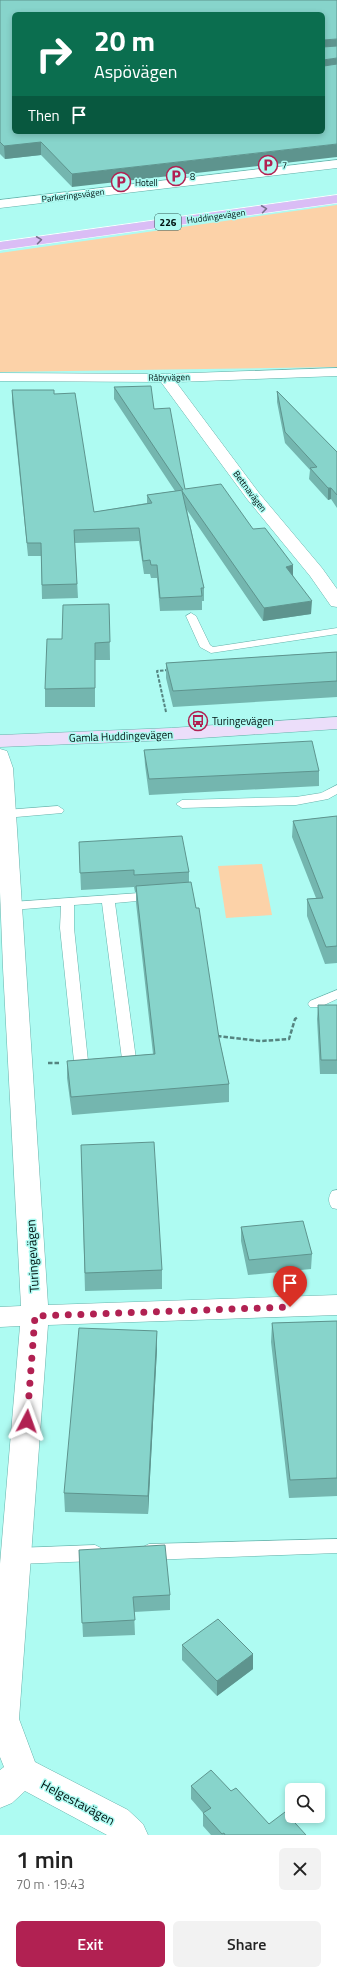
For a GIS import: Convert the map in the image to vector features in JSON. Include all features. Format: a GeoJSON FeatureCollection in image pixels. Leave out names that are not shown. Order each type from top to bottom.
{"type":"FeatureCollection","features":[{"type":"Feature","properties":{"kind":"main road","name":"Huddingevägen"},"geometry":{"type":"LineString","coordinates":[[0,236],[337,189]]}},
{"type":"Feature","properties":{"kind":"main road","name":"Huddingevägen"},"geometry":{"type":"LineString","coordinates":[[0,246],[337,199]]}},
{"type":"Feature","properties":{"kind":"street","name":"Parkeringsvägen"},"geometry":{"type":"LineString","coordinates":[[1,202],[337,164]]}},
{"type":"Feature","properties":{"kind":"street","name":"Råbyvägen"},"geometry":{"type":"LineString","coordinates":[[0,377],[165,378],[337,372]]}},
{"type":"Feature","properties":{"kind":"street","name":"Bettnavägen"},"geometry":{"type":"LineString","coordinates":[[165,378],[253,496],[316,572],[337,602]]}},
{"type":"Feature","properties":{"kind":"street","name":"Gamla Huddingevägen"},"geometry":{"type":"LineString","coordinates":[[0,741],[171,734],[337,723]]}},
{"type":"Feature","properties":{"kind":"street","name":"Turingevägen"},"geometry":{"type":"LineString","coordinates":[[0,755],[3,768],[12,906],[7,968],[35,1316],[3,1718],[11,1782]]}},
{"type":"Feature","properties":{"kind":"street"},"geometry":{"type":"LineString","coordinates":[[0,1317],[337,1305]]}},
{"type":"Feature","properties":{"kind":"street","name":"Helgestavägen"},"geometry":{"type":"LineString","coordinates":[[11,1782],[116,1822],[131,1835]]}},
{"type":"Feature","properties":{"kind":"lane"},"geometry":{"type":"LineString","coordinates":[[191,616],[206,647],[211,650],[337,632]]}},
{"type":"Feature","properties":{"kind":"lane"},"geometry":{"type":"LineString","coordinates":[[182,804],[296,801],[324,796],[337,789]]}},
{"type":"Feature","properties":{"kind":"lane"},"geometry":{"type":"LineString","coordinates":[[5,814],[58,810]]}},
{"type":"Feature","properties":{"kind":"lane"},"geometry":{"type":"LineString","coordinates":[[12,906],[168,895]]}},
{"type":"Feature","properties":{"kind":"lane"},"geometry":{"type":"LineString","coordinates":[[108,899],[129,1058]]}},
{"type":"Feature","properties":{"kind":"lane"},"geometry":{"type":"LineString","coordinates":[[68,902],[67,928],[81,1061]]}},
{"type":"Feature","properties":{"kind":"lane"},"geometry":{"type":"LineString","coordinates":[[315,1004],[337,994]]}},
{"type":"Feature","properties":{"kind":"lane"},"geometry":{"type":"LineString","coordinates":[[337,1196],[337,1204]]}},
{"type":"Feature","properties":{"kind":"lane"},"geometry":{"type":"LineString","coordinates":[[134,1552],[337,1546]]}},
{"type":"Feature","properties":{"kind":"lane"},"geometry":{"type":"LineString","coordinates":[[17,1556],[110,1553]]}},
{"type":"Feature","properties":{"kind":"path"},"geometry":{"type":"LineString","coordinates":[[171,734],[157,671],[172,670]]}},
{"type":"Feature","properties":{"kind":"path"},"geometry":{"type":"LineString","coordinates":[[213,1036],[243,1040],[271,1041],[289,1039]]}},
{"type":"Feature","properties":{"kind":"shaded area"},"geometry":{"type":"Polygon","coordinates":[[[337,205],[337,367],[0,372],[0,253],[337,205]]]}},
{"type":"Feature","properties":{"kind":"shaded area"},"geometry":{"type":"Polygon","coordinates":[[[262,864],[272,915],[226,918],[218,866],[262,864]]]}},
{"type":"Feature","properties":{"kind":"building"},"geometry":{"type":"Polygon","coordinates":[[[0,0],[337,0],[337,39],[325,40],[325,12],[12,12],[12,134],[325,134],[325,66],[337,64],[337,144],[72,174],[41,142],[4,146],[0,142],[0,0]]]}},
{"type":"Feature","properties":{"kind":"building"},"geometry":{"type":"Polygon","coordinates":[[[337,46],[337,58],[325,60],[325,47],[337,46]]]}},
{"type":"Feature","properties":{"kind":"building"},"geometry":{"type":"Polygon","coordinates":[[[151,386],[154,409],[170,408],[185,489],[221,484],[253,529],[265,528],[293,565],[286,567],[312,601],[264,608],[182,491],[204,588],[201,588],[202,596],[160,598],[157,565],[151,565],[150,560],[143,561],[139,528],[74,530],[77,584],[42,585],[41,543],[27,543],[12,390],[54,390],[54,394],[75,393],[94,512],[152,503],[147,495],[183,490],[114,387],[151,386]]]}},
{"type":"Feature","properties":{"kind":"building"},"geometry":{"type":"Polygon","coordinates":[[[277,391],[337,452],[337,495],[331,488],[328,488],[310,468],[317,467],[285,432],[277,391]]]}},
{"type":"Feature","properties":{"kind":"building"},"geometry":{"type":"Polygon","coordinates":[[[109,604],[110,642],[95,643],[95,688],[45,689],[47,639],[62,639],[63,605],[109,604]]]}},
{"type":"Feature","properties":{"kind":"building"},"geometry":{"type":"Polygon","coordinates":[[[337,652],[337,681],[173,691],[166,663],[337,652]]]}},
{"type":"Feature","properties":{"kind":"building"},"geometry":{"type":"Polygon","coordinates":[[[312,741],[319,771],[149,779],[144,750],[312,741]]]}},
{"type":"Feature","properties":{"kind":"building"},"geometry":{"type":"Polygon","coordinates":[[[337,816],[337,946],[326,947],[307,899],[323,898],[293,821],[337,816]]]}},
{"type":"Feature","properties":{"kind":"building"},"geometry":{"type":"Polygon","coordinates":[[[182,836],[189,872],[134,875],[134,870],[80,873],[79,842],[182,836]]]}},
{"type":"Feature","properties":{"kind":"building"},"geometry":{"type":"Polygon","coordinates":[[[191,882],[196,908],[199,908],[219,1038],[229,1084],[71,1097],[67,1061],[155,1054],[136,886],[191,882]]]}},
{"type":"Feature","properties":{"kind":"building"},"geometry":{"type":"Polygon","coordinates":[[[318,1005],[337,1005],[337,1060],[321,1060],[318,1005]]]}},
{"type":"Feature","properties":{"kind":"building"},"geometry":{"type":"Polygon","coordinates":[[[154,1142],[162,1270],[85,1273],[81,1145],[154,1142]]]}},
{"type":"Feature","properties":{"kind":"building"},"geometry":{"type":"Polygon","coordinates":[[[303,1221],[312,1254],[249,1260],[241,1227],[303,1221]]]}},
{"type":"Feature","properties":{"kind":"building"},"geometry":{"type":"Polygon","coordinates":[[[337,1321],[337,1478],[290,1480],[272,1323],[337,1321]]]}},
{"type":"Feature","properties":{"kind":"building"},"geometry":{"type":"Polygon","coordinates":[[[79,1328],[157,1331],[148,1496],[64,1493],[79,1328]]]}},
{"type":"Feature","properties":{"kind":"building"},"geometry":{"type":"Polygon","coordinates":[[[165,1545],[170,1595],[133,1597],[135,1620],[82,1623],[79,1550],[165,1545]]]}},
{"type":"Feature","properties":{"kind":"building"},"geometry":{"type":"Polygon","coordinates":[[[218,1619],[253,1654],[217,1681],[182,1645],[218,1619]]]}},
{"type":"Feature","properties":{"kind":"building"},"geometry":{"type":"Polygon","coordinates":[[[211,1770],[231,1791],[236,1788],[269,1824],[285,1812],[285,1823],[295,1823],[306,1835],[222,1834],[203,1813],[211,1808],[191,1786],[211,1770]]]}},
{"type":"Feature","properties":{"kind":"place","name":"7"},"geometry":{"type":"Point","coordinates":[268,165]}},
{"type":"Feature","properties":{"kind":"place","name":"8"},"geometry":{"type":"Point","coordinates":[176,176]}},
{"type":"Feature","properties":{"kind":"place","name":"Hotell"},"geometry":{"type":"Point","coordinates":[121,182]}},
{"type":"Feature","properties":{"kind":"place","name":"Turingevägen"},"geometry":{"type":"Point","coordinates":[198,721]}},
{"type":"Feature","properties":{"kind":"route"},"geometry":{"type":"LineString","coordinates":[[27,1421],[35,1316],[290,1307]]}}]}
